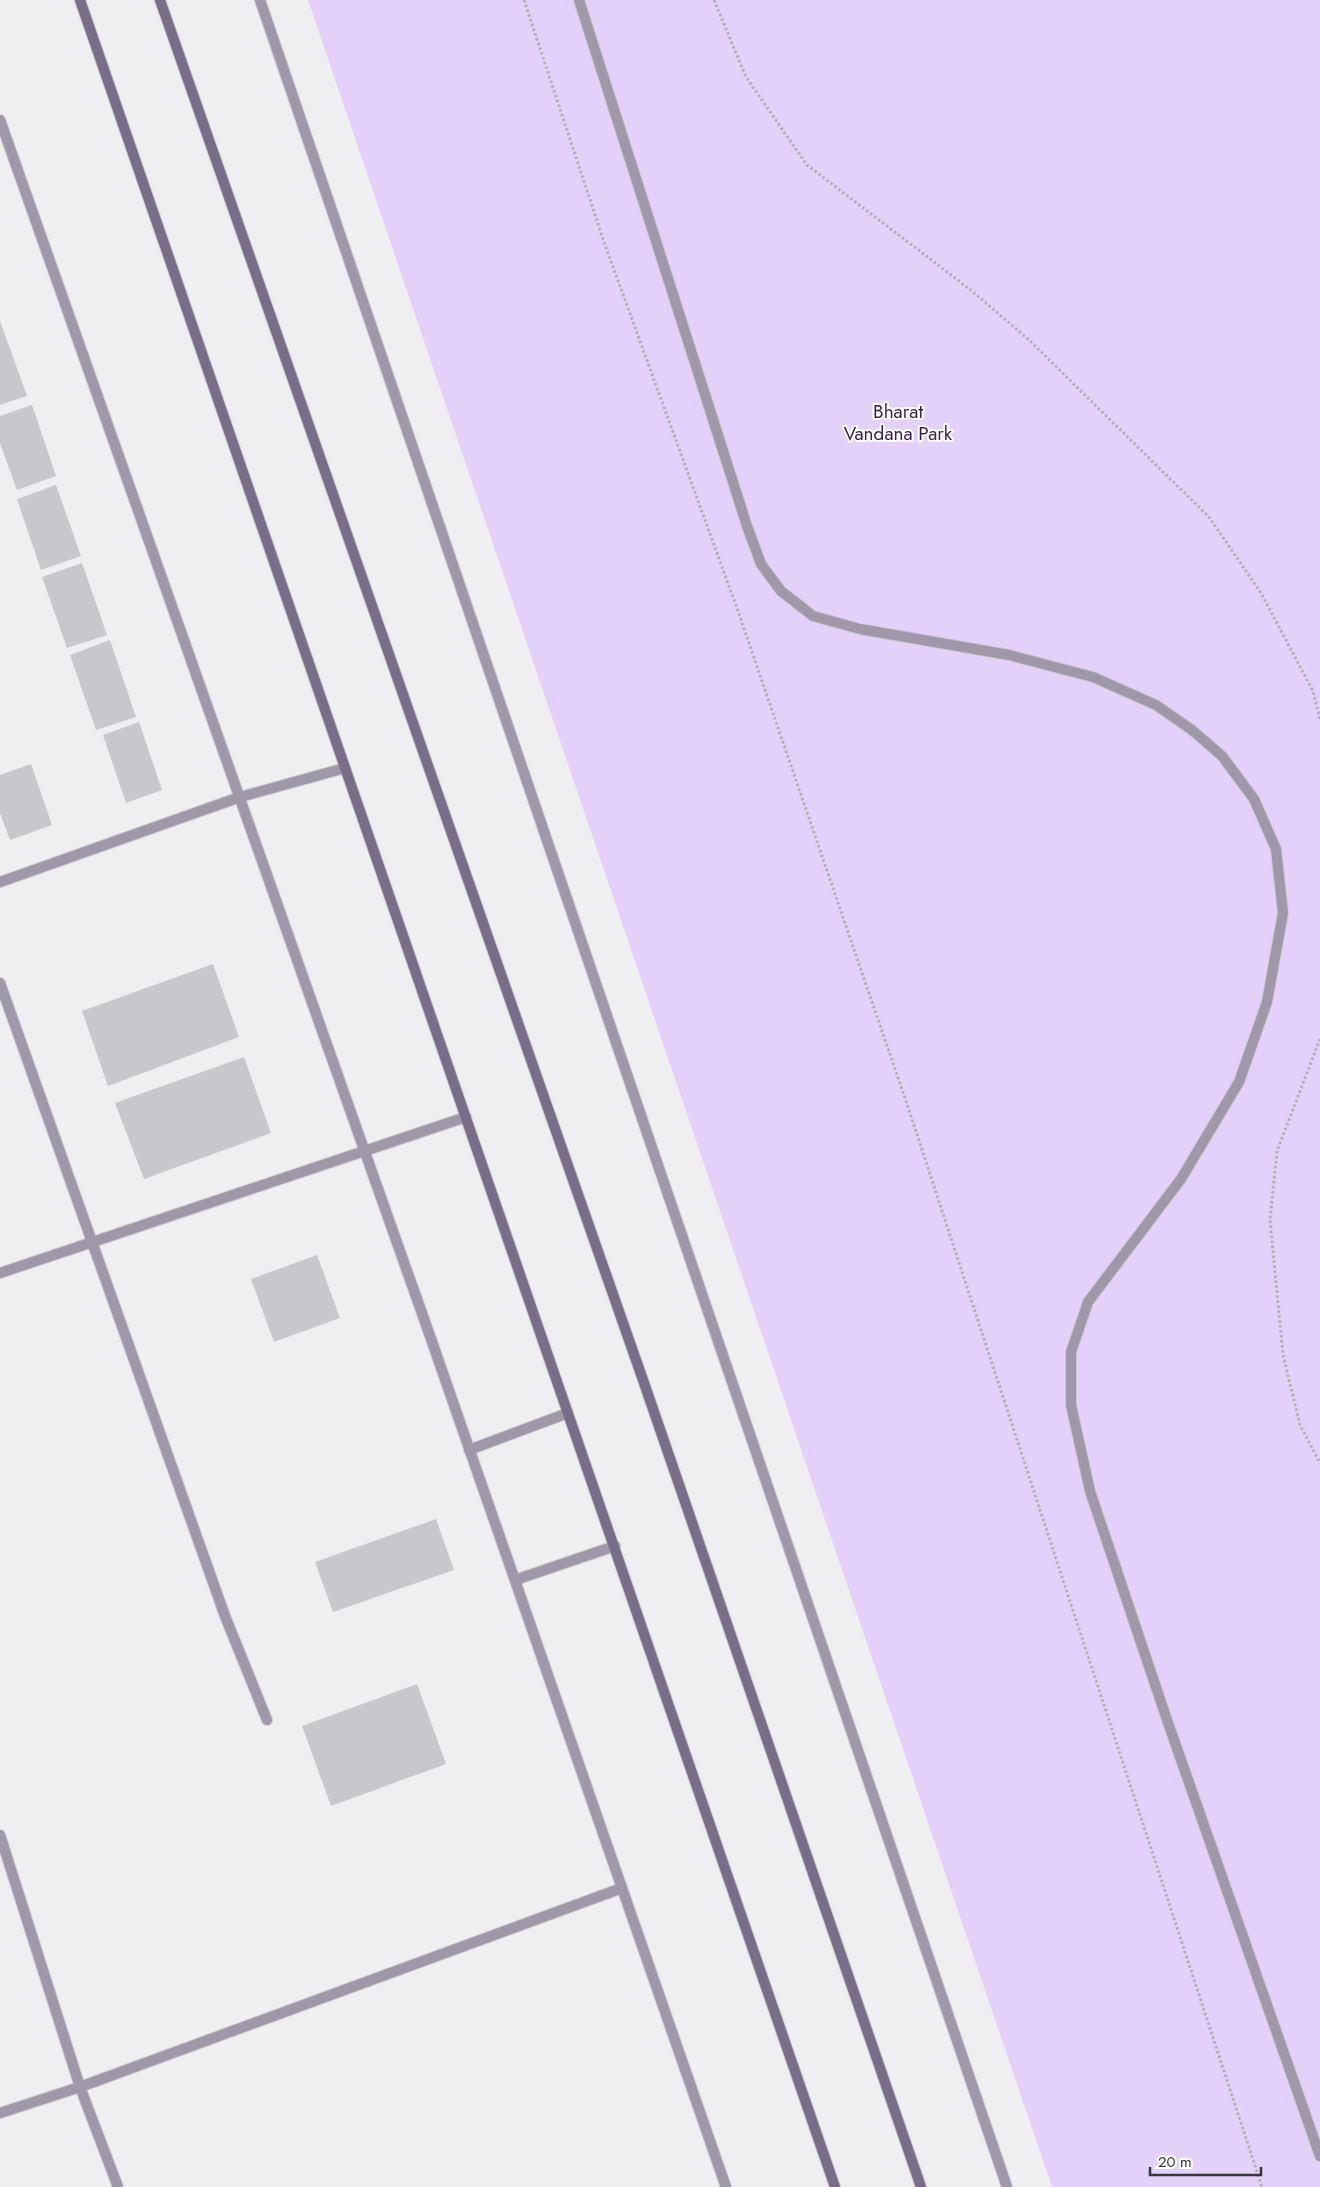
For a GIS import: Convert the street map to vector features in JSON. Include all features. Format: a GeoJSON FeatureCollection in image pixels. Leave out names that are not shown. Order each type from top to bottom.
{"type":"FeatureCollection","features":[{"type":"Feature","properties":{"kind":"street"},"geometry":{"type":"LineString","coordinates":[[80,0],[835,2187]]}},
{"type":"Feature","properties":{"kind":"street"},"geometry":{"type":"LineString","coordinates":[[160,0],[643,1380],[921,2187]]}},
{"type":"Feature","properties":{"kind":"street"},"geometry":{"type":"LineString","coordinates":[[260,0],[1007,2187]]}},
{"type":"Feature","properties":{"kind":"street"},"geometry":{"type":"LineString","coordinates":[[579,0],[747,526],[761,564],[781,591],[813,616],[860,629],[1009,655],[1093,677],[1156,705],[1192,730],[1222,756],[1254,799],[1276,849],[1283,913],[1267,1002],[1239,1082],[1181,1179],[1088,1302],[1071,1352],[1070,1405],[1090,1490],[1163,1708],[1320,2156]]}},
{"type":"Feature","properties":{"kind":"street"},"geometry":{"type":"LineString","coordinates":[[0,120],[364,1150],[726,2187]]}},
{"type":"Feature","properties":{"kind":"street"},"geometry":{"type":"LineString","coordinates":[[0,882],[240,797],[345,768]]}},
{"type":"Feature","properties":{"kind":"street"},"geometry":{"type":"LineString","coordinates":[[0,983],[225,1616],[267,1720]]}},
{"type":"Feature","properties":{"kind":"street"},"geometry":{"type":"LineString","coordinates":[[0,1273],[466,1117]]}},
{"type":"Feature","properties":{"kind":"street"},"geometry":{"type":"LineString","coordinates":[[469,1450],[568,1413]]}},
{"type":"Feature","properties":{"kind":"street"},"geometry":{"type":"LineString","coordinates":[[514,1580],[615,1546]]}},
{"type":"Feature","properties":{"kind":"street"},"geometry":{"type":"LineString","coordinates":[[0,1835],[80,2087],[118,2187]]}},
{"type":"Feature","properties":{"kind":"street"},"geometry":{"type":"LineString","coordinates":[[0,2113],[80,2087],[622,1888]]}},
{"type":"Feature","properties":{"kind":"path"},"geometry":{"type":"LineString","coordinates":[[524,0],[604,242],[738,611],[906,1104],[1262,2187]]}},
{"type":"Feature","properties":{"kind":"path"},"geometry":{"type":"LineString","coordinates":[[714,0],[746,77],[807,165],[972,292],[1028,340],[1209,517],[1261,593],[1313,691],[1320,719]]}},
{"type":"Feature","properties":{"kind":"path"},"geometry":{"type":"LineString","coordinates":[[1320,1039],[1277,1151],[1270,1220],[1283,1354],[1300,1424],[1320,1463]]}},
{"type":"Feature","properties":{"kind":"green space","name":"Bharat Vandana Park"},"geometry":{"type":"Polygon","coordinates":[[[308,0],[1320,0],[1320,2187],[1052,2187],[308,0]]]}},
{"type":"Feature","properties":{"kind":"building"},"geometry":{"type":"Polygon","coordinates":[[[0,321],[27,396],[0,405],[0,321]]]}},
{"type":"Feature","properties":{"kind":"building"},"geometry":{"type":"Polygon","coordinates":[[[32,405],[56,476],[17,490],[0,443],[0,416],[32,405]]]}},
{"type":"Feature","properties":{"kind":"building"},"geometry":{"type":"Polygon","coordinates":[[[56,485],[81,556],[41,570],[17,499],[56,485]]]}},
{"type":"Feature","properties":{"kind":"building"},"geometry":{"type":"Polygon","coordinates":[[[82,563],[107,635],[67,648],[42,577],[82,563]]]}},
{"type":"Feature","properties":{"kind":"building"},"geometry":{"type":"Polygon","coordinates":[[[110,640],[136,717],[96,730],[70,655],[110,640]]]}},
{"type":"Feature","properties":{"kind":"building"},"geometry":{"type":"Polygon","coordinates":[[[139,722],[162,790],[126,803],[103,735],[139,722]]]}},
{"type":"Feature","properties":{"kind":"building"},"geometry":{"type":"Polygon","coordinates":[[[31,764],[52,825],[10,840],[0,813],[0,775],[31,764]]]}},
{"type":"Feature","properties":{"kind":"building"},"geometry":{"type":"Polygon","coordinates":[[[213,964],[239,1037],[108,1086],[82,1011],[213,964]]]}},
{"type":"Feature","properties":{"kind":"building"},"geometry":{"type":"Polygon","coordinates":[[[244,1057],[271,1133],[144,1179],[115,1103],[244,1057]]]}},
{"type":"Feature","properties":{"kind":"building"},"geometry":{"type":"Polygon","coordinates":[[[317,1255],[340,1318],[274,1342],[251,1279],[317,1255]]]}},
{"type":"Feature","properties":{"kind":"building"},"geometry":{"type":"Polygon","coordinates":[[[436,1519],[454,1570],[333,1612],[315,1562],[436,1519]]]}},
{"type":"Feature","properties":{"kind":"building"},"geometry":{"type":"Polygon","coordinates":[[[417,1684],[446,1764],[331,1806],[302,1726],[417,1684]]]}}]}
